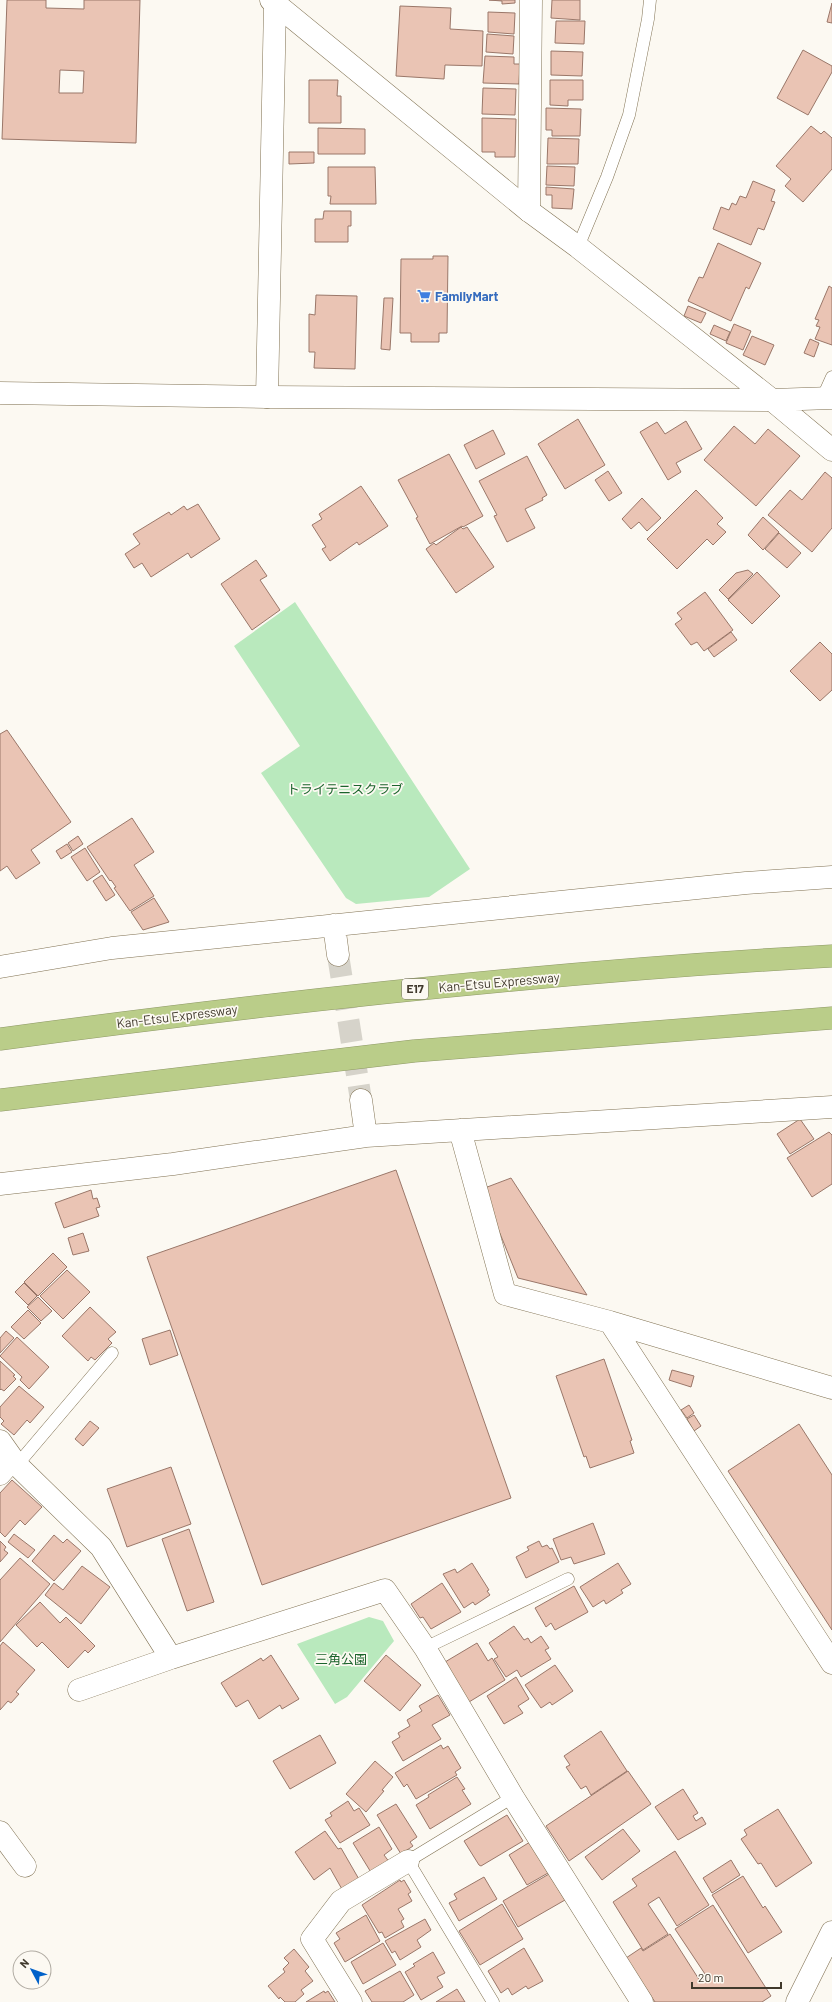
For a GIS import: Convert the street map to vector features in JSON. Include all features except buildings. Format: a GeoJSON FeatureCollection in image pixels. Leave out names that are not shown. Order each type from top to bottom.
{"type":"FeatureCollection","features":[{"type":"Feature","properties":{"kind":"highway","name":"Kan-Etsu Expressway"},"geometry":{"type":"LineString","coordinates":[[0,1039],[194,1013],[415,989],[757,960],[832,956]]}},
{"type":"Feature","properties":{"kind":"highway"},"geometry":{"type":"LineString","coordinates":[[0,1100],[414,1051],[832,1018]]}},
{"type":"Feature","properties":{"kind":"street"},"geometry":{"type":"LineString","coordinates":[[529,211],[531,0]]}},
{"type":"Feature","properties":{"kind":"street"},"geometry":{"type":"LineString","coordinates":[[273,2],[529,211],[578,247],[772,400],[832,450]]}},
{"type":"Feature","properties":{"kind":"street"},"geometry":{"type":"LineString","coordinates":[[267,397],[273,2]]}},
{"type":"Feature","properties":{"kind":"street"},"geometry":{"type":"LineString","coordinates":[[0,393],[267,397],[772,400],[828,398]]}},
{"type":"Feature","properties":{"kind":"street"},"geometry":{"type":"LineString","coordinates":[[0,967],[112,948],[746,883],[832,877]]}},
{"type":"Feature","properties":{"kind":"street"},"geometry":{"type":"LineString","coordinates":[[334,925],[338,955]]}},
{"type":"Feature","properties":{"kind":"street"},"geometry":{"type":"LineString","coordinates":[[361,1100],[366,1136]]}},
{"type":"Feature","properties":{"kind":"street"},"geometry":{"type":"LineString","coordinates":[[0,1184],[173,1164],[366,1136],[832,1107]]}},
{"type":"Feature","properties":{"kind":"street"},"geometry":{"type":"LineString","coordinates":[[460,1130],[506,1294],[610,1322],[832,1388]]}},
{"type":"Feature","properties":{"kind":"street"},"geometry":{"type":"LineString","coordinates":[[610,1322],[832,1663]]}},
{"type":"Feature","properties":{"kind":"street"},"geometry":{"type":"LineString","coordinates":[[0,1441],[10,1466],[101,1547],[171,1658]]}},
{"type":"Feature","properties":{"kind":"street"},"geometry":{"type":"LineString","coordinates":[[79,1690],[171,1658],[385,1590],[425,1648],[514,1797],[642,2002]]}},
{"type":"Feature","properties":{"kind":"street"},"geometry":{"type":"LineString","coordinates":[[0,1832],[25,1866]]}},
{"type":"Feature","properties":{"kind":"street"},"geometry":{"type":"LineString","coordinates":[[351,2002],[312,1939],[341,1901],[408,1861]]}},
{"type":"Feature","properties":{"kind":"street"},"geometry":{"type":"LineString","coordinates":[[796,2002],[832,1932]]}},
{"type":"Feature","properties":{"kind":"lane"},"geometry":{"type":"LineString","coordinates":[[578,247],[607,177],[629,115],[648,19],[650,0]]}},
{"type":"Feature","properties":{"kind":"lane"},"geometry":{"type":"LineString","coordinates":[[828,398],[832,377]]}},
{"type":"Feature","properties":{"kind":"lane"},"geometry":{"type":"LineString","coordinates":[[10,1466],[112,1354]]}},
{"type":"Feature","properties":{"kind":"lane"},"geometry":{"type":"LineString","coordinates":[[425,1648],[568,1578]]}},
{"type":"Feature","properties":{"kind":"lane"},"geometry":{"type":"LineString","coordinates":[[494,2002],[408,1861],[514,1797]]}},
{"type":"Feature","properties":{"kind":"green space","name":"トライテニスクラブ"},"geometry":{"type":"Polygon","coordinates":[[[295,602],[470,869],[429,897],[356,904],[346,898],[261,773],[300,746],[234,646],[295,602]]]}},
{"type":"Feature","properties":{"kind":"green space","name":"三角公園"},"geometry":{"type":"Polygon","coordinates":[[[369,1617],[383,1621],[394,1641],[347,1697],[335,1704],[297,1644],[369,1617]]]}},
{"type":"Feature","properties":{"kind":"tunnel"},"geometry":{"type":"LineString","coordinates":[[338,955],[361,1100]]}},
{"type":"Feature","properties":{"kind":"place","name":"FamilyMart"},"geometry":{"type":"Point","coordinates":[424,296]}}]}
